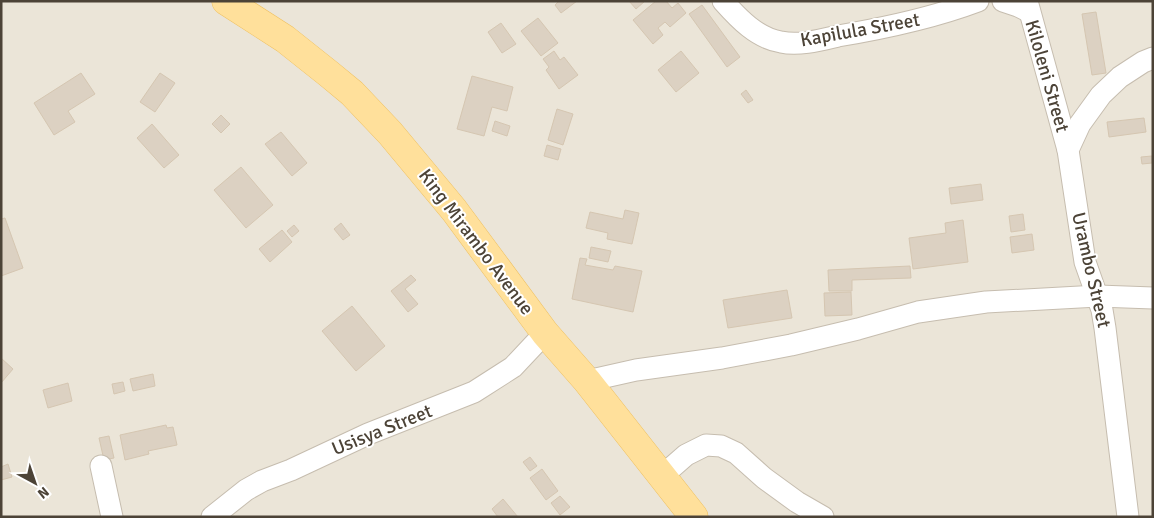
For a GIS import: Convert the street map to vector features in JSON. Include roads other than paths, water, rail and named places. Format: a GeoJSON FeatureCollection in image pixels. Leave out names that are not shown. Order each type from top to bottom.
{"type":"FeatureCollection","features":[{"type":"Feature","properties":{"kind":"main road","name":"King Mirambo Avenue"},"geometry":{"type":"LineString","coordinates":[[226,1],[285,39],[337,80],[390,133],[454,210],[545,333],[587,381],[694,517]]}},
{"type":"Feature","properties":{"kind":"street","name":"Kapilula Street"},"geometry":{"type":"LineString","coordinates":[[723,1],[738,18],[760,35],[782,43],[810,42],[865,32],[917,20],[978,1]]}},
{"type":"Feature","properties":{"kind":"street"},"geometry":{"type":"LineString","coordinates":[[1003,1],[1018,6],[1028,6]]}},
{"type":"Feature","properties":{"kind":"street","name":"Kiloleni Street"},"geometry":{"type":"LineString","coordinates":[[1028,6],[1068,150]]}},
{"type":"Feature","properties":{"kind":"street"},"geometry":{"type":"LineString","coordinates":[[1068,150],[1080,124],[1101,95],[1120,77],[1143,62],[1153,58]]}},
{"type":"Feature","properties":{"kind":"street","name":"Urambo Street"},"geometry":{"type":"LineString","coordinates":[[1068,150],[1085,262],[1098,296],[1105,328],[1128,517]]}},
{"type":"Feature","properties":{"kind":"street"},"geometry":{"type":"LineString","coordinates":[[587,381],[636,370],[722,358],[791,345],[918,312],[986,302],[1098,296],[1153,298]]}},
{"type":"Feature","properties":{"kind":"street","name":"Usisya Street"},"geometry":{"type":"LineString","coordinates":[[212,517],[246,490],[262,481],[291,470],[368,434],[474,392],[513,367],[545,333]]}},
{"type":"Feature","properties":{"kind":"street"},"geometry":{"type":"LineString","coordinates":[[662,476],[686,455],[706,445],[722,446],[736,453],[764,478],[822,517]]}},
{"type":"Feature","properties":{"kind":"street"},"geometry":{"type":"LineString","coordinates":[[101,466],[112,517]]}}]}
